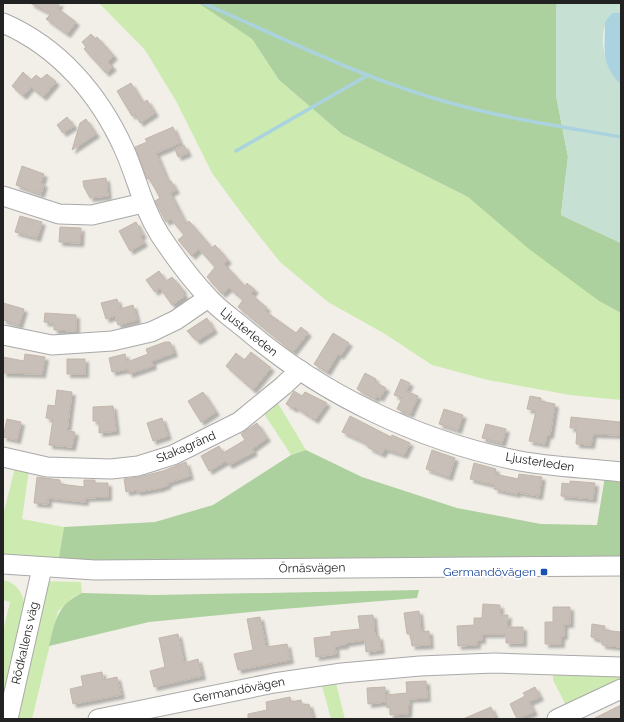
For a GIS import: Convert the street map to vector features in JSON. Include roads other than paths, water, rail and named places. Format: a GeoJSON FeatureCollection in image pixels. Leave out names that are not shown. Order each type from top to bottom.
{"type":"FeatureCollection","features":[{"type":"Feature","properties":{"kind":"street","name":"Ljusterleden"},"geometry":{"type":"LineString","coordinates":[[3,23],[14,27],[48,49],[72,69],[86,85],[109,118],[125,150],[143,203],[160,234],[208,298],[273,353],[349,400],[389,419],[467,448],[520,461],[621,472]]}},
{"type":"Feature","properties":{"kind":"street"},"geometry":{"type":"LineString","coordinates":[[3,196],[59,214],[92,215],[143,203]]}},
{"type":"Feature","properties":{"kind":"street"},"geometry":{"type":"LineString","coordinates":[[3,335],[52,346],[112,341],[151,332],[176,320],[208,298]]}},
{"type":"Feature","properties":{"kind":"street","name":"Stakagränd"},"geometry":{"type":"LineString","coordinates":[[3,456],[47,467],[111,469],[138,466],[173,455],[239,422],[300,370]]}},
{"type":"Feature","properties":{"kind":"street","name":"Örnäsvägen"},"geometry":{"type":"LineString","coordinates":[[3,564],[42,568],[167,570],[621,566]]}},
{"type":"Feature","properties":{"kind":"street","name":"Rödkallens väg"},"geometry":{"type":"LineString","coordinates":[[8,719],[42,568]]}},
{"type":"Feature","properties":{"kind":"street","name":"Germandövägen"},"geometry":{"type":"LineString","coordinates":[[98,719],[267,684],[342,673],[420,666],[494,663],[621,667]]}},
{"type":"Feature","properties":{"kind":"street"},"geometry":{"type":"LineString","coordinates":[[557,719],[621,689]]}},
{"type":"Feature","properties":{"kind":"water"},"geometry":{"type":"Polygon","coordinates":[[[612,13],[621,13],[621,85],[610,70],[605,55],[605,22],[612,13]]]}},
{"type":"Feature","properties":{"kind":"waterway"},"geometry":{"type":"LineString","coordinates":[[203,3],[327,58],[390,84],[422,95],[495,114],[621,137]]}},
{"type":"Feature","properties":{"kind":"waterway"},"geometry":{"type":"LineString","coordinates":[[236,151],[368,75]]}},
{"type":"Feature","properties":{"kind":"place","name":"Germandövägen"},"geometry":{"type":"Point","coordinates":[544,572]}}]}
